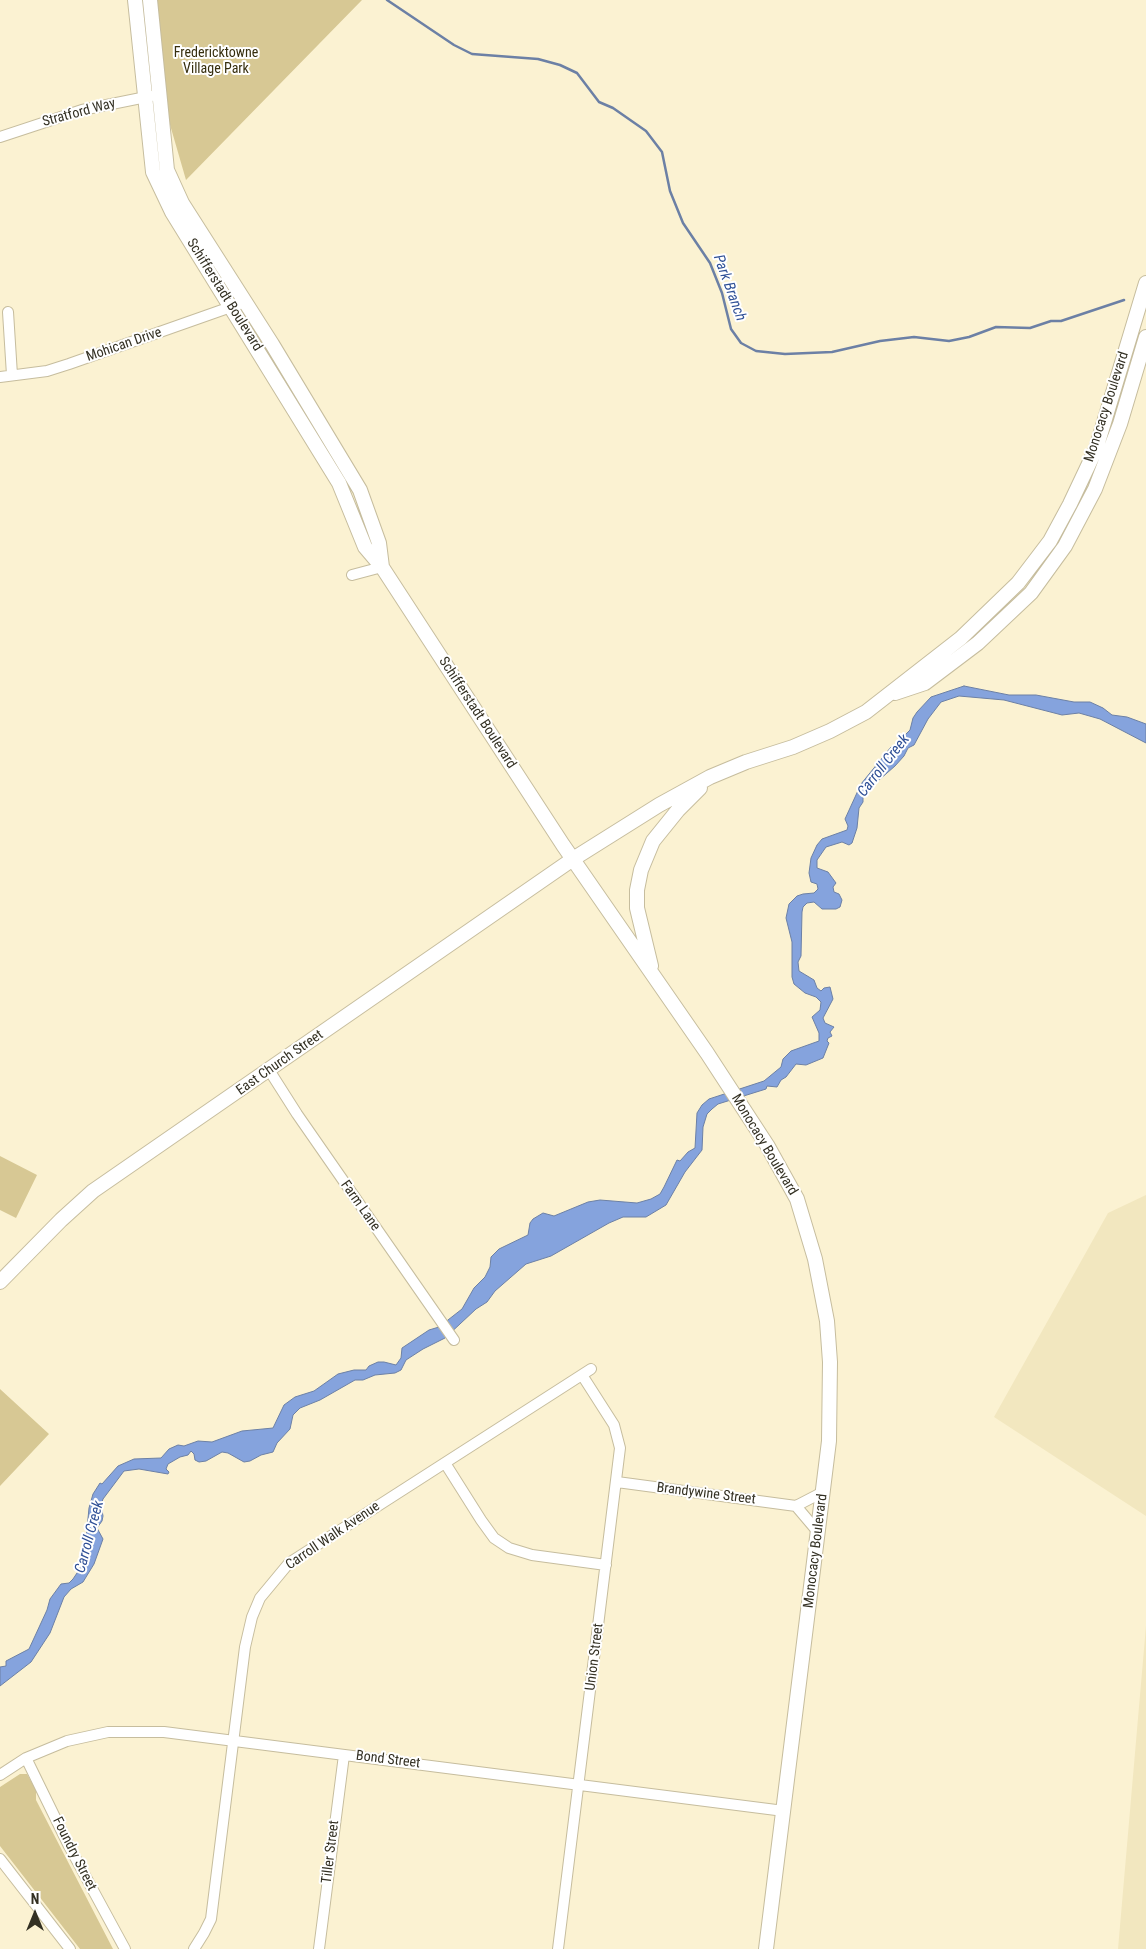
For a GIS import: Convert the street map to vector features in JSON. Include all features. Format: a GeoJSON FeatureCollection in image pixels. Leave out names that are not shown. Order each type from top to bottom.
{"type":"FeatureCollection","features":[{"type":"Feature","properties":{"kind":"main road","name":"Schifferstadt Boulevard"},"geometry":{"type":"LineString","coordinates":[[135,0],[153,172],[176,220],[339,482],[365,547],[382,567],[573,859]]}},
{"type":"Feature","properties":{"kind":"main road","name":"Schifferstadt Boulevard"},"geometry":{"type":"LineString","coordinates":[[150,0],[167,170],[182,203],[360,490],[379,543],[382,567]]}},
{"type":"Feature","properties":{"kind":"main road","name":"Monocacy Boulevard"},"geometry":{"type":"LineString","coordinates":[[766,1949],[829,1432],[830,1362],[827,1320],[816,1259],[797,1200],[767,1145],[707,1053],[573,859],[659,804],[710,777],[746,762],[793,747],[830,731],[866,712],[960,638],[1018,583],[1050,541],[1096,449],[1146,283]]}},
{"type":"Feature","properties":{"kind":"main road","name":"Monocacy Boulevard"},"geometry":{"type":"LineString","coordinates":[[889,695],[926,684],[978,643],[1031,593],[1065,546],[1095,489],[1120,424],[1146,337]]}},
{"type":"Feature","properties":{"kind":"main road"},"geometry":{"type":"LineString","coordinates":[[656,979],[641,931],[637,908],[637,890],[641,870],[653,841],[678,810],[710,777]]}},
{"type":"Feature","properties":{"kind":"main road","name":"East Church Street"},"geometry":{"type":"LineString","coordinates":[[0,1282],[60,1220],[93,1191],[573,859]]}},
{"type":"Feature","properties":{"kind":"street","name":"Stratford Way"},"geometry":{"type":"LineString","coordinates":[[0,137],[82,110],[160,93]]}},
{"type":"Feature","properties":{"kind":"street","name":"Mohican Drive"},"geometry":{"type":"LineString","coordinates":[[0,377],[47,371],[70,364],[245,302]]}},
{"type":"Feature","properties":{"kind":"street"},"geometry":{"type":"LineString","coordinates":[[8,312],[12,375]]}},
{"type":"Feature","properties":{"kind":"street"},"geometry":{"type":"LineString","coordinates":[[352,575],[382,567]]}},
{"type":"Feature","properties":{"kind":"street","name":"Farm Lane"},"geometry":{"type":"LineString","coordinates":[[269,1070],[296,1114],[454,1340]]}},
{"type":"Feature","properties":{"kind":"street","name":"Carroll Walk Avenue"},"geometry":{"type":"LineString","coordinates":[[194,1949],[211,1918],[245,1647],[252,1617],[260,1598],[289,1563],[586,1372]]}},
{"type":"Feature","properties":{"kind":"street","name":"Union Street"},"geometry":{"type":"LineString","coordinates":[[558,1949],[620,1448],[614,1425],[586,1372]]}},
{"type":"Feature","properties":{"kind":"street"},"geometry":{"type":"LineString","coordinates":[[445,1463],[494,1538],[508,1548],[532,1555],[606,1565]]}},
{"type":"Feature","properties":{"kind":"street","name":"Brandywine Street"},"geometry":{"type":"LineString","coordinates":[[617,1482],[796,1506]]}},
{"type":"Feature","properties":{"kind":"street"},"geometry":{"type":"LineString","coordinates":[[818,1532],[796,1506],[823,1492]]}},
{"type":"Feature","properties":{"kind":"street","name":"Bond Street"},"geometry":{"type":"LineString","coordinates":[[0,1775],[26,1758],[67,1741],[108,1732],[164,1732],[784,1810]]}},
{"type":"Feature","properties":{"kind":"street","name":"Tiller Street"},"geometry":{"type":"LineString","coordinates":[[319,1949],[344,1755]]}},
{"type":"Feature","properties":{"kind":"street","name":"Foundry Street"},"geometry":{"type":"LineString","coordinates":[[26,1758],[69,1846],[125,1949]]}},
{"type":"Feature","properties":{"kind":"street"},"geometry":{"type":"LineString","coordinates":[[0,1860],[70,1949]]}},
{"type":"Feature","properties":{"kind":"shaded area"},"geometry":{"type":"Polygon","coordinates":[[[1146,1195],[1146,1516],[994,1417],[1108,1213],[1146,1195]]]}},
{"type":"Feature","properties":{"kind":"shaded area"},"geometry":{"type":"Polygon","coordinates":[[[1146,1626],[1146,1949],[1118,1949],[1146,1626]]]}},
{"type":"Feature","properties":{"kind":"green space","name":"Fredericktowne Village Park"},"geometry":{"type":"Polygon","coordinates":[[[142,0],[362,0],[186,180],[151,59],[142,0]]]}},
{"type":"Feature","properties":{"kind":"green space"},"geometry":{"type":"Polygon","coordinates":[[[0,1156],[37,1175],[16,1218],[0,1210],[0,1156]]]}},
{"type":"Feature","properties":{"kind":"green space"},"geometry":{"type":"Polygon","coordinates":[[[0,1389],[49,1434],[0,1486],[0,1389]]]}},
{"type":"Feature","properties":{"kind":"green space"},"geometry":{"type":"Polygon","coordinates":[[[20,1774],[27,1774],[36,1790],[36,1800],[113,1949],[80,1949],[0,1846],[0,1787],[20,1774]]]}},
{"type":"Feature","properties":{"kind":"water","name":"Carroll Creek"},"geometry":{"type":"Polygon","coordinates":[[[964,686],[1009,695],[1036,695],[1074,702],[1090,702],[1112,715],[1127,717],[1146,724],[1146,743],[1100,719],[1079,713],[1062,715],[1004,700],[959,696],[941,702],[928,719],[914,745],[908,748],[895,766],[863,794],[863,802],[859,808],[857,828],[852,843],[849,845],[842,842],[826,847],[817,860],[817,868],[828,872],[836,883],[833,887],[834,892],[839,894],[842,900],[840,907],[836,909],[822,909],[814,902],[807,903],[803,907],[802,912],[799,971],[814,980],[817,988],[821,991],[824,988],[830,987],[833,999],[823,1018],[825,1023],[834,1027],[830,1032],[832,1036],[828,1038],[827,1041],[829,1043],[823,1058],[806,1065],[796,1064],[777,1087],[767,1086],[766,1089],[718,1104],[712,1109],[707,1114],[703,1127],[702,1150],[685,1172],[666,1205],[646,1217],[623,1217],[551,1256],[526,1264],[495,1291],[487,1302],[476,1309],[445,1338],[406,1360],[401,1370],[395,1373],[375,1375],[363,1380],[355,1380],[320,1400],[300,1408],[293,1415],[290,1429],[277,1443],[273,1452],[244,1462],[228,1453],[222,1452],[206,1461],[199,1462],[195,1460],[194,1454],[191,1451],[188,1455],[168,1464],[166,1469],[169,1472],[168,1474],[139,1469],[124,1471],[103,1499],[101,1505],[103,1516],[97,1528],[103,1539],[94,1564],[83,1582],[71,1589],[64,1597],[50,1633],[31,1662],[0,1686],[0,1667],[6,1666],[6,1661],[29,1649],[50,1599],[61,1584],[69,1583],[79,1570],[84,1560],[89,1508],[93,1494],[100,1483],[102,1484],[118,1466],[134,1459],[161,1458],[169,1449],[178,1445],[184,1446],[198,1441],[212,1442],[242,1431],[273,1428],[284,1405],[295,1397],[314,1391],[338,1374],[354,1370],[366,1370],[369,1366],[378,1362],[396,1365],[401,1358],[402,1348],[429,1330],[439,1327],[462,1309],[474,1288],[485,1277],[490,1267],[491,1257],[499,1249],[528,1235],[530,1223],[533,1219],[543,1213],[554,1216],[588,1202],[600,1200],[637,1203],[660,1194],[677,1160],[680,1161],[688,1152],[695,1148],[697,1113],[702,1105],[709,1099],[764,1081],[781,1067],[783,1059],[791,1051],[819,1041],[819,1033],[812,1017],[820,1010],[821,1002],[794,984],[792,977],[792,942],[786,918],[789,904],[797,896],[814,893],[818,889],[817,884],[811,882],[809,873],[811,858],[817,845],[822,839],[847,830],[848,826],[845,819],[861,784],[891,747],[898,745],[910,730],[913,718],[917,712],[931,697],[964,686]]]}},
{"type":"Feature","properties":{"kind":"waterway","name":"Park Branch"},"geometry":{"type":"LineString","coordinates":[[387,0],[454,45],[472,54],[538,59],[560,65],[577,73],[599,102],[613,108],[646,131],[662,152],[670,191],[683,223],[710,263],[722,293],[731,329],[741,343],[756,351],[785,354],[832,352],[880,341],[914,337],[949,341],[969,337],[996,327],[1030,328],[1051,321],[1061,321],[1124,300]]}}]}
